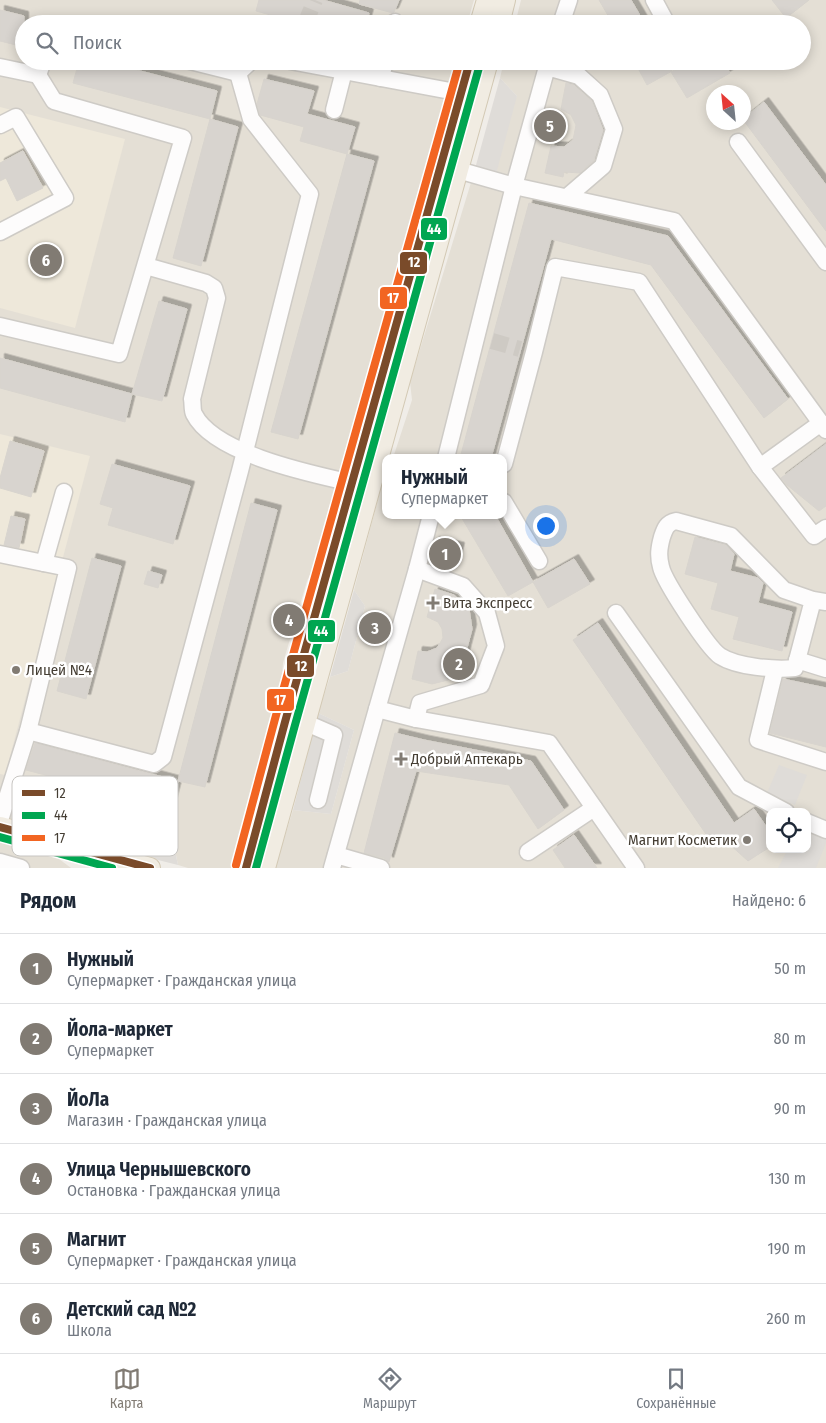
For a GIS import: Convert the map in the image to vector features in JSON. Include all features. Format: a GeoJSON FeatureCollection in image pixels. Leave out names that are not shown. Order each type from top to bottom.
{"type":"FeatureCollection","features":[{"type":"Feature","properties":{"kind":"main road"},"geometry":{"type":"LineString","coordinates":[[483,15],[487,0]]}},
{"type":"Feature","properties":{"kind":"main road"},"geometry":{"type":"LineString","coordinates":[[501,15],[505,0]]}},
{"type":"Feature","properties":{"kind":"main road"},"geometry":{"type":"LineString","coordinates":[[265,868],[304,722],[467,70]]}},
{"type":"Feature","properties":{"kind":"main road"},"geometry":{"type":"LineString","coordinates":[[246,868],[284,722],[362,485],[458,170],[486,70]]}},
{"type":"Feature","properties":{"kind":"main road"},"geometry":{"type":"LineString","coordinates":[[101,856],[139,867]]}},
{"type":"Feature","properties":{"kind":"lane"},"geometry":{"type":"LineString","coordinates":[[564,15],[569,0]]}},
{"type":"Feature","properties":{"kind":"lane"},"geometry":{"type":"LineString","coordinates":[[654,0],[662,15]]}},
{"type":"Feature","properties":{"kind":"lane"},"geometry":{"type":"LineString","coordinates":[[0,66],[15,67]]}},
{"type":"Feature","properties":{"kind":"lane"},"geometry":{"type":"LineString","coordinates":[[0,326],[119,354],[183,138],[54,101],[41,70]]}},
{"type":"Feature","properties":{"kind":"lane"},"geometry":{"type":"LineString","coordinates":[[226,70],[238,73]]}},
{"type":"Feature","properties":{"kind":"lane"},"geometry":{"type":"LineString","coordinates":[[238,73],[241,70]]}},
{"type":"Feature","properties":{"kind":"lane"},"geometry":{"type":"LineString","coordinates":[[339,70],[461,93]]}},
{"type":"Feature","properties":{"kind":"lane"},"geometry":{"type":"LineString","coordinates":[[381,78],[383,70]]}},
{"type":"Feature","properties":{"kind":"lane"},"geometry":{"type":"LineString","coordinates":[[447,454],[485,339],[514,186],[546,70]]}},
{"type":"Feature","properties":{"kind":"lane"},"geometry":{"type":"LineString","coordinates":[[564,70],[579,76],[600,95],[614,129],[603,166],[567,197]]}},
{"type":"Feature","properties":{"kind":"lane"},"geometry":{"type":"LineString","coordinates":[[334,110],[344,71]]}},
{"type":"Feature","properties":{"kind":"lane"},"geometry":{"type":"LineString","coordinates":[[28,731],[154,764],[163,757],[245,453],[310,194],[251,119],[238,73]]}},
{"type":"Feature","properties":{"kind":"lane"},"geometry":{"type":"LineString","coordinates":[[0,125],[16,117],[65,198],[0,232]]}},
{"type":"Feature","properties":{"kind":"lane"},"geometry":{"type":"LineString","coordinates":[[738,142],[826,262]]}},
{"type":"Feature","properties":{"kind":"lane"},"geometry":{"type":"LineString","coordinates":[[458,170],[514,186],[674,221],[824,427],[760,467]]}},
{"type":"Feature","properties":{"kind":"lane"},"geometry":{"type":"LineString","coordinates":[[146,266],[206,283],[214,288],[217,298],[192,399],[194,413],[202,426],[218,438],[245,453],[312,474],[362,485]]}},
{"type":"Feature","properties":{"kind":"lane"},"geometry":{"type":"LineString","coordinates":[[506,454],[527,351],[555,267],[639,282],[760,467],[814,536],[826,528]]}},
{"type":"Feature","properties":{"kind":"lane"},"geometry":{"type":"LineString","coordinates":[[44,563],[64,492]]}},
{"type":"Feature","properties":{"kind":"lane"},"geometry":{"type":"LineString","coordinates":[[507,507],[539,561]]}},
{"type":"Feature","properties":{"kind":"lane"},"geometry":{"type":"LineString","coordinates":[[382,868],[334,861],[430,519]]}},
{"type":"Feature","properties":{"kind":"lane"},"geometry":{"type":"LineString","coordinates":[[676,522],[731,536],[784,590],[819,601],[797,660],[795,668],[775,670],[735,662],[720,656],[710,647],[668,583],[661,568],[658,552],[665,527],[670,523],[676,522]]}},
{"type":"Feature","properties":{"kind":"lane"},"geometry":{"type":"LineString","coordinates":[[0,554],[68,568],[28,731],[14,776]]}},
{"type":"Feature","properties":{"kind":"lane"},"geometry":{"type":"LineString","coordinates":[[416,719],[420,703],[481,685],[496,646],[487,613],[463,586],[417,569]]}},
{"type":"Feature","properties":{"kind":"lane"},"geometry":{"type":"LineString","coordinates":[[616,613],[739,787],[778,808]]}},
{"type":"Feature","properties":{"kind":"lane"},"geometry":{"type":"LineString","coordinates":[[797,660],[826,668]]}},
{"type":"Feature","properties":{"kind":"lane"},"geometry":{"type":"LineString","coordinates":[[775,670],[758,740],[826,762]]}},
{"type":"Feature","properties":{"kind":"lane"},"geometry":{"type":"LineString","coordinates":[[378,709],[416,719],[549,743],[636,868]]}},
{"type":"Feature","properties":{"kind":"lane"},"geometry":{"type":"LineString","coordinates":[[304,722],[334,735],[318,800]]}},
{"type":"Feature","properties":{"kind":"lane"},"geometry":{"type":"LineString","coordinates":[[0,820],[12,782]]}},
{"type":"Feature","properties":{"kind":"lane"},"geometry":{"type":"LineString","coordinates":[[528,852],[594,808]]}},
{"type":"Feature","properties":{"kind":"lane"},"geometry":{"type":"LineString","coordinates":[[811,824],[826,830]]}},
{"type":"Feature","properties":{"kind":"lane"},"geometry":{"type":"LineString","coordinates":[[0,862],[21,868]]}},
{"type":"Feature","properties":{"kind":"shaded area"},"geometry":{"type":"Polygon","coordinates":[[[0,0],[474,0],[470,15],[15,15],[15,70],[454,70],[452,79],[444,84],[440,97],[443,99],[445,106],[346,467],[337,474],[330,485],[334,489],[337,498],[325,542],[307,581],[283,663],[279,707],[239,860],[231,868],[188,868],[178,865],[176,856],[178,856],[178,776],[12,776],[12,822],[0,809],[0,0]]]}},
{"type":"Feature","properties":{"kind":"shaded area"},"geometry":{"type":"Polygon","coordinates":[[[521,0],[826,0],[826,868],[275,868],[293,810],[331,814],[354,730],[318,713],[330,677],[348,671],[365,606],[354,590],[382,484],[382,519],[507,519],[507,454],[394,454],[412,400],[410,382],[473,176],[517,96],[500,78],[502,70],[811,70],[811,15],[517,15],[521,0]]]}},
{"type":"Feature","properties":{"kind":"shaded area"},"geometry":{"type":"Polygon","coordinates":[[[500,78],[517,96],[496,174],[473,176],[500,78]]]}},
{"type":"Feature","properties":{"kind":"shaded area"},"geometry":{"type":"Polygon","coordinates":[[[0,107],[125,139],[75,328],[0,308],[0,107]]]}},
{"type":"Feature","properties":{"kind":"shaded area","name":"Лицей №4"},"geometry":{"type":"Polygon","coordinates":[[[0,434],[90,456],[5,775],[0,774],[0,434]]]}},
{"type":"Feature","properties":{"kind":"shaded area"},"geometry":{"type":"Polygon","coordinates":[[[354,590],[365,606],[348,671],[330,677],[354,590]]]}},
{"type":"Feature","properties":{"kind":"shaded area"},"geometry":{"type":"Polygon","coordinates":[[[318,713],[354,730],[331,814],[293,810],[318,713]]]}},
{"type":"Feature","properties":{"kind":"shaded area"},"geometry":{"type":"Polygon","coordinates":[[[779,765],[807,775],[795,805],[767,793],[779,765]]]}},
{"type":"Feature","properties":{"kind":"shaded area"},"geometry":{"type":"Polygon","coordinates":[[[811,833],[826,839],[816,868],[778,868],[786,853],[811,853],[811,833]]]}},
{"type":"Feature","properties":{"kind":"shaded area"},"geometry":{"type":"Polygon","coordinates":[[[0,840],[12,843],[12,856],[55,856],[71,868],[0,868],[0,840]]]}},
{"type":"Feature","properties":{"kind":"shaded area"},"geometry":{"type":"Polygon","coordinates":[[[142,856],[176,856],[178,865],[142,856]]]}},
{"type":"Feature","properties":{"kind":"building"},"geometry":{"type":"Polygon","coordinates":[[[259,0],[323,0],[369,13],[368,15],[270,15],[256,11],[259,0]]]}},
{"type":"Feature","properties":{"kind":"building"},"geometry":{"type":"Polygon","coordinates":[[[360,0],[399,0],[393,13],[359,4],[360,0]]]}},
{"type":"Feature","properties":{"kind":"building"},"geometry":{"type":"Polygon","coordinates":[[[599,0],[631,0],[640,15],[608,15],[599,0]]]}},
{"type":"Feature","properties":{"kind":"building"},"geometry":{"type":"Polygon","coordinates":[[[772,0],[809,0],[790,15],[784,15],[772,0]]]}},
{"type":"Feature","properties":{"kind":"building"},"geometry":{"type":"Polygon","coordinates":[[[0,10],[20,15],[15,15],[15,45],[0,41],[0,10]]]}},
{"type":"Feature","properties":{"kind":"building"},"geometry":{"type":"Polygon","coordinates":[[[77,70],[136,70],[217,91],[210,119],[73,83],[77,70]]]}},
{"type":"Feature","properties":{"kind":"building"},"geometry":{"type":"Polygon","coordinates":[[[639,70],[672,71],[647,85],[639,70]]]}},
{"type":"Feature","properties":{"kind":"building"},"geometry":{"type":"Polygon","coordinates":[[[675,70],[728,70],[730,73],[709,85],[706,85],[706,87],[687,98],[671,72],[675,70]]]}},
{"type":"Feature","properties":{"kind":"building"},"geometry":{"type":"Polygon","coordinates":[[[264,79],[314,91],[307,114],[355,127],[347,154],[300,141],[304,127],[260,115],[257,104],[264,79]]]}},
{"type":"Feature","properties":{"kind":"building"},"geometry":{"type":"Polygon","coordinates":[[[566,83],[574,85],[592,101],[603,130],[594,160],[580,173],[564,172],[563,177],[545,173],[551,146],[564,147],[573,140],[576,125],[571,115],[561,109],[566,83]]]}},
{"type":"Feature","properties":{"kind":"building"},"geometry":{"type":"Polygon","coordinates":[[[764,102],[826,185],[826,231],[751,130],[751,112],[764,102]]]}},
{"type":"Feature","properties":{"kind":"building"},"geometry":{"type":"Polygon","coordinates":[[[210,119],[238,127],[201,266],[173,258],[210,119]]]}},
{"type":"Feature","properties":{"kind":"building"},"geometry":{"type":"Polygon","coordinates":[[[23,151],[43,188],[17,201],[6,178],[0,181],[0,163],[23,151]]]}},
{"type":"Feature","properties":{"kind":"building"},"geometry":{"type":"Polygon","coordinates":[[[347,154],[374,161],[298,439],[271,432],[347,154]]]}},
{"type":"Feature","properties":{"kind":"building"},"geometry":{"type":"Polygon","coordinates":[[[529,203],[668,236],[788,399],[764,418],[651,265],[551,239],[492,454],[461,454],[529,203]]]}},
{"type":"Feature","properties":{"kind":"building"},"geometry":{"type":"Polygon","coordinates":[[[159,301],[187,309],[162,401],[132,394],[159,301]]]}},
{"type":"Feature","properties":{"kind":"building"},"geometry":{"type":"Polygon","coordinates":[[[0,358],[132,394],[125,422],[0,388],[0,358]]]}},
{"type":"Feature","properties":{"kind":"building"},"geometry":{"type":"Polygon","coordinates":[[[10,441],[44,451],[31,497],[0,488],[0,478],[10,441]]]}},
{"type":"Feature","properties":{"kind":"building"},"geometry":{"type":"Polygon","coordinates":[[[826,444],[826,506],[819,511],[781,478],[826,444]]]}},
{"type":"Feature","properties":{"kind":"building"},"geometry":{"type":"Polygon","coordinates":[[[112,464],[190,486],[173,544],[108,525],[113,508],[100,504],[112,464]]]}},
{"type":"Feature","properties":{"kind":"building"},"geometry":{"type":"Polygon","coordinates":[[[251,503],[277,510],[205,787],[178,781],[251,503]]]}},
{"type":"Feature","properties":{"kind":"building"},"geometry":{"type":"Polygon","coordinates":[[[11,516],[25,519],[19,548],[4,545],[11,516]]]}},
{"type":"Feature","properties":{"kind":"building"},"geometry":{"type":"Polygon","coordinates":[[[462,519],[497,519],[533,582],[508,596],[462,519]]]}},
{"type":"Feature","properties":{"kind":"building"},"geometry":{"type":"Polygon","coordinates":[[[695,537],[726,545],[734,554],[730,571],[758,578],[763,583],[758,603],[792,612],[782,651],[733,639],[739,617],[711,609],[718,583],[685,574],[695,537]]]}},
{"type":"Feature","properties":{"kind":"building"},"geometry":{"type":"Polygon","coordinates":[[[435,541],[460,547],[455,567],[430,561],[435,541]]]}},
{"type":"Feature","properties":{"kind":"building"},"geometry":{"type":"Polygon","coordinates":[[[92,558],[121,566],[86,699],[57,691],[92,558]]]}},
{"type":"Feature","properties":{"kind":"building"},"geometry":{"type":"Polygon","coordinates":[[[574,559],[590,584],[548,608],[533,582],[574,559]]]}},
{"type":"Feature","properties":{"kind":"building"},"geometry":{"type":"Polygon","coordinates":[[[148,571],[162,575],[158,588],[144,584],[148,571]]]}},
{"type":"Feature","properties":{"kind":"building"},"geometry":{"type":"Polygon","coordinates":[[[435,589],[454,595],[469,609],[472,629],[462,667],[448,680],[432,684],[412,679],[418,651],[427,652],[437,648],[443,638],[442,629],[438,622],[427,617],[435,589]]]}},
{"type":"Feature","properties":{"kind":"building"},"geometry":{"type":"Polygon","coordinates":[[[598,623],[734,823],[754,809],[766,826],[766,850],[748,861],[718,834],[710,840],[573,640],[598,623]]]}},
{"type":"Feature","properties":{"kind":"building"},"geometry":{"type":"Polygon","coordinates":[[[783,679],[826,688],[826,747],[770,733],[783,679]]]}},
{"type":"Feature","properties":{"kind":"building"},"geometry":{"type":"Polygon","coordinates":[[[395,733],[531,761],[564,810],[538,829],[509,785],[416,771],[389,862],[384,858],[364,853],[395,733]]]}},
{"type":"Feature","properties":{"kind":"building"},"geometry":{"type":"Polygon","coordinates":[[[35,743],[159,776],[49,776],[26,770],[35,743]]]}},
{"type":"Feature","properties":{"kind":"building"},"geometry":{"type":"Polygon","coordinates":[[[574,835],[597,868],[565,868],[553,850],[574,835]]]}},
{"type":"Feature","properties":{"kind":"tunnel"},"geometry":{"type":"LineString","coordinates":[[309,15],[315,0]]}},
{"type":"Feature","properties":{"kind":"tunnel"},"geometry":{"type":"LineString","coordinates":[[492,341],[520,349]]}},
{"type":"Feature","properties":{"kind":"transit line","name":"17"},"geometry":{"type":"LineString","coordinates":[[236,865],[275,719],[457,70]]}},
{"type":"Feature","properties":{"kind":"transit line","name":"12"},"geometry":{"type":"LineString","coordinates":[[246,868],[467,70]]}},
{"type":"Feature","properties":{"kind":"transit line","name":"44"},"geometry":{"type":"LineString","coordinates":[[256,868],[478,70]]}},
{"type":"Feature","properties":{"kind":"transit line","name":"12"},"geometry":{"type":"LineString","coordinates":[[0,827],[12,830]]}},
{"type":"Feature","properties":{"kind":"transit line","name":"44"},"geometry":{"type":"LineString","coordinates":[[0,837],[12,840]]}},
{"type":"Feature","properties":{"kind":"transit line","name":"44"},"geometry":{"type":"LineString","coordinates":[[69,856],[112,868]]}},
{"type":"Feature","properties":{"kind":"transit line","name":"12"},"geometry":{"type":"LineString","coordinates":[[106,856],[150,868]]}},
{"type":"Feature","properties":{"kind":"place","name":"Магнит"},"geometry":{"type":"Point","coordinates":[550,126]}},
{"type":"Feature","properties":{"kind":"place","name":"Детский сад №2"},"geometry":{"type":"Point","coordinates":[46,260]}},
{"type":"Feature","properties":{"kind":"place","name":"Нужный"},"geometry":{"type":"Point","coordinates":[445,554]}},
{"type":"Feature","properties":{"kind":"place","name":"Вита Экспресс"},"geometry":{"type":"Point","coordinates":[433,603]}},
{"type":"Feature","properties":{"kind":"place","name":"Улица Чернышевского"},"geometry":{"type":"Point","coordinates":[289,620]}},
{"type":"Feature","properties":{"kind":"place","name":"ЙоЛа"},"geometry":{"type":"Point","coordinates":[375,628]}},
{"type":"Feature","properties":{"kind":"place","name":"Йола-маркет"},"geometry":{"type":"Point","coordinates":[459,664]}},
{"type":"Feature","properties":{"kind":"place","name":"Лицей №4"},"geometry":{"type":"Point","coordinates":[16,670]}},
{"type":"Feature","properties":{"kind":"place","name":"Добрый Аптекарь"},"geometry":{"type":"Point","coordinates":[401,759]}},
{"type":"Feature","properties":{"kind":"place","name":"Магнит Косметик"},"geometry":{"type":"Point","coordinates":[747,840]}}]}
